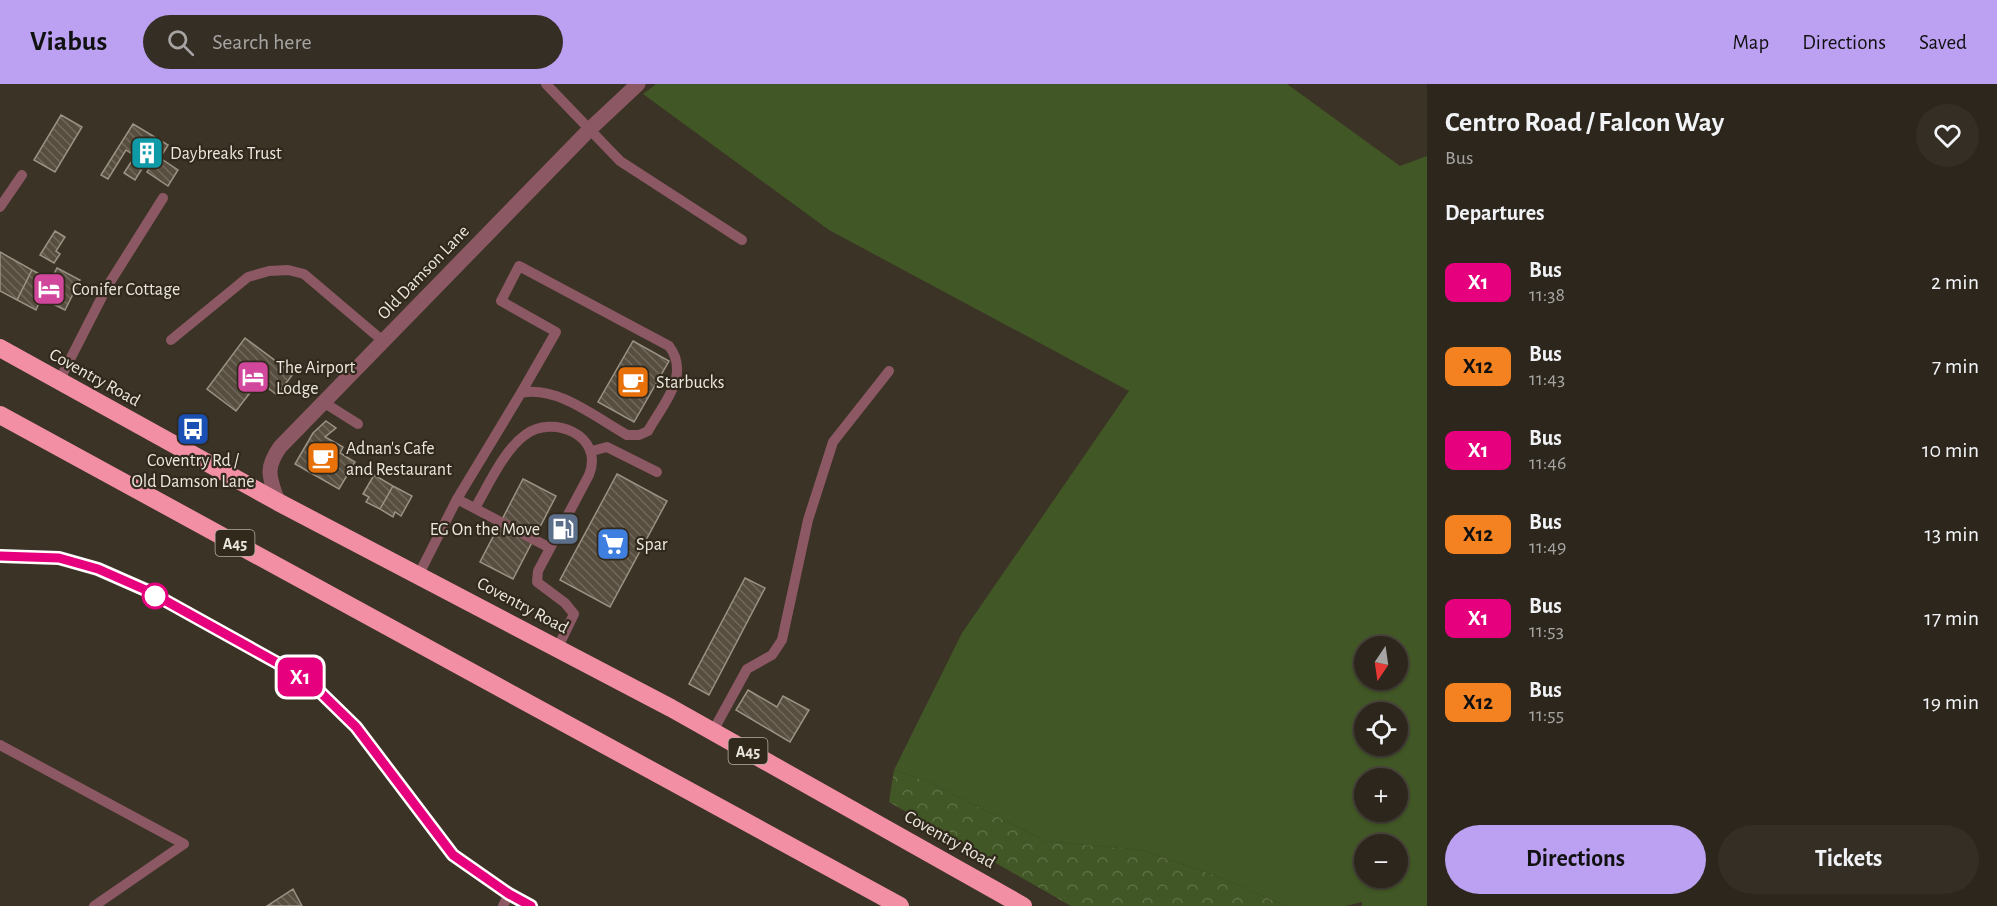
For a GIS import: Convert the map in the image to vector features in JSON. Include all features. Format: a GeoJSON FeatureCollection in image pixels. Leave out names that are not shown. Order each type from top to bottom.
{"type":"FeatureCollection","features":[{"type":"Feature","properties":{"kind":"highway","name":"Coventry Road"},"geometry":{"type":"LineString","coordinates":[[0,348],[278,502],[558,647],[1023,906]]}},
{"type":"Feature","properties":{"kind":"highway","name":"A45"},"geometry":{"type":"LineString","coordinates":[[0,415],[900,906]]}},
{"type":"Feature","properties":{"kind":"highway"},"geometry":{"type":"LineString","coordinates":[[953,865],[1004,906]]}},
{"type":"Feature","properties":{"kind":"street","name":"Old Damson Lane"},"geometry":{"type":"LineString","coordinates":[[278,502],[269,473],[270,460],[323,402],[590,129],[638,84]]}},
{"type":"Feature","properties":{"kind":"lane"},"geometry":{"type":"LineString","coordinates":[[546,84],[620,161],[742,240]]}},
{"type":"Feature","properties":{"kind":"lane"},"geometry":{"type":"LineString","coordinates":[[0,207],[22,175]]}},
{"type":"Feature","properties":{"kind":"lane"},"geometry":{"type":"LineString","coordinates":[[59,381],[107,287],[163,198]]}},
{"type":"Feature","properties":{"kind":"lane"},"geometry":{"type":"LineString","coordinates":[[419,574],[457,499],[556,332],[501,301],[519,266],[669,346],[677,357],[678,377],[648,431],[639,435],[627,435],[546,392],[521,393]]}},
{"type":"Feature","properties":{"kind":"lane"},"geometry":{"type":"LineString","coordinates":[[171,340],[248,277],[288,270],[304,274],[383,341]]}},
{"type":"Feature","properties":{"kind":"lane"},"geometry":{"type":"LineString","coordinates":[[712,731],[747,669],[772,655],[782,640],[808,520],[833,442],[889,371]]}},
{"type":"Feature","properties":{"kind":"lane"},"geometry":{"type":"LineString","coordinates":[[323,402],[358,424]]}},
{"type":"Feature","properties":{"kind":"lane"},"geometry":{"type":"LineString","coordinates":[[475,508],[502,462],[525,435],[543,427],[563,428],[586,441],[592,451],[594,462],[589,474],[538,571],[537,582],[565,603],[574,614],[558,647]]}},
{"type":"Feature","properties":{"kind":"lane"},"geometry":{"type":"LineString","coordinates":[[592,451],[607,447],[657,472]]}},
{"type":"Feature","properties":{"kind":"lane"},"geometry":{"type":"LineString","coordinates":[[457,499],[550,548]]}},
{"type":"Feature","properties":{"kind":"lane"},"geometry":{"type":"LineString","coordinates":[[0,556],[59,558],[98,569],[148,591],[283,666],[316,688],[345,714],[453,855],[509,894],[531,906]]}},
{"type":"Feature","properties":{"kind":"lane"},"geometry":{"type":"LineString","coordinates":[[0,745],[184,844],[94,906]]}},
{"type":"Feature","properties":{"kind":"lane"},"geometry":{"type":"LineString","coordinates":[[503,906],[509,894]]}},
{"type":"Feature","properties":{"kind":"green space"},"geometry":{"type":"Polygon","coordinates":[[[656,84],[1287,84],[1400,166],[1427,156],[1427,906],[1362,906],[1362,902],[1346,906],[1286,906],[1219,877],[1141,850],[1045,841],[929,782],[894,770],[962,633],[1129,391],[829,230],[643,94],[656,84]]]}},
{"type":"Feature","properties":{"kind":"green space"},"geometry":{"type":"Polygon","coordinates":[[[894,770],[929,782],[1045,841],[1141,850],[1219,877],[1286,906],[1071,906],[889,802],[894,770]]]}},
{"type":"Feature","properties":{"kind":"building"},"geometry":{"type":"Polygon","coordinates":[[[61,115],[82,127],[55,172],[34,160],[61,115]]]}},
{"type":"Feature","properties":{"kind":"building","name":"Daybreaks Trust"},"geometry":{"type":"Polygon","coordinates":[[[133,124],[168,145],[160,158],[178,170],[168,186],[147,172],[153,162],[148,159],[135,180],[124,173],[135,156],[126,150],[108,179],[101,175],[133,124]]]}},
{"type":"Feature","properties":{"kind":"building"},"geometry":{"type":"Polygon","coordinates":[[[55,231],[65,237],[56,251],[60,254],[54,263],[40,255],[55,231]]]}},
{"type":"Feature","properties":{"kind":"building"},"geometry":{"type":"Polygon","coordinates":[[[0,252],[32,270],[17,300],[0,291],[0,252]]]}},
{"type":"Feature","properties":{"kind":"building","name":"Conifer Cottage"},"geometry":{"type":"Polygon","coordinates":[[[57,268],[80,280],[65,310],[41,298],[36,310],[17,300],[32,270],[51,280],[57,268]]]}},
{"type":"Feature","properties":{"kind":"building","name":"The Airport Lodge"},"geometry":{"type":"Polygon","coordinates":[[[245,338],[293,374],[277,395],[259,381],[236,411],[207,389],[245,338]]]}},
{"type":"Feature","properties":{"kind":"building","name":"Starbucks"},"geometry":{"type":"Polygon","coordinates":[[[633,341],[669,361],[634,422],[598,402],[633,341]]]}},
{"type":"Feature","properties":{"kind":"building","name":"Adnan's Cafe and Restaurant"},"geometry":{"type":"Polygon","coordinates":[[[326,421],[336,428],[325,437],[343,447],[340,453],[355,462],[339,489],[295,464],[313,433],[326,421]]]}},
{"type":"Feature","properties":{"kind":"building"},"geometry":{"type":"Polygon","coordinates":[[[617,474],[667,501],[610,607],[560,580],[617,474]]]}},
{"type":"Feature","properties":{"kind":"building"},"geometry":{"type":"Polygon","coordinates":[[[374,475],[393,486],[380,509],[366,502],[369,497],[363,494],[374,475]]]}},
{"type":"Feature","properties":{"kind":"building"},"geometry":{"type":"Polygon","coordinates":[[[523,479],[556,496],[513,579],[480,562],[523,479]]]}},
{"type":"Feature","properties":{"kind":"building"},"geometry":{"type":"Polygon","coordinates":[[[393,486],[412,496],[401,516],[395,512],[393,517],[380,509],[393,486]]]}},
{"type":"Feature","properties":{"kind":"building"},"geometry":{"type":"Polygon","coordinates":[[[745,578],[765,588],[709,695],[689,684],[745,578]]]}},
{"type":"Feature","properties":{"kind":"building"},"geometry":{"type":"Polygon","coordinates":[[[748,690],[777,707],[783,696],[809,710],[790,742],[736,710],[748,690]]]}},
{"type":"Feature","properties":{"kind":"building"},"geometry":{"type":"Polygon","coordinates":[[[293,889],[302,906],[267,906],[293,889]]]}},
{"type":"Feature","properties":{"kind":"bus line","name":"X1"},"geometry":{"type":"LineString","coordinates":[[0,556],[59,558],[98,569],[148,591],[283,666],[316,688],[345,714],[453,855],[509,894],[531,906]]}},
{"type":"Feature","properties":{"kind":"place","name":"Daybreaks Trust"},"geometry":{"type":"Point","coordinates":[147,153]}},
{"type":"Feature","properties":{"kind":"place","name":"Conifer Cottage"},"geometry":{"type":"Point","coordinates":[49,289]}},
{"type":"Feature","properties":{"kind":"place","name":"The Airport Lodge"},"geometry":{"type":"Point","coordinates":[253,377]}},
{"type":"Feature","properties":{"kind":"place","name":"Starbucks"},"geometry":{"type":"Point","coordinates":[633,382]}},
{"type":"Feature","properties":{"kind":"place","name":"Coventry Rd / Old Damson Lane"},"geometry":{"type":"Point","coordinates":[193,429]}},
{"type":"Feature","properties":{"kind":"place","name":"Adnan's Cafe and Restaurant"},"geometry":{"type":"Point","coordinates":[323,458]}},
{"type":"Feature","properties":{"kind":"place","name":"EG On the Move"},"geometry":{"type":"Point","coordinates":[563,529]}},
{"type":"Feature","properties":{"kind":"place","name":"Spar"},"geometry":{"type":"Point","coordinates":[613,544]}}]}
